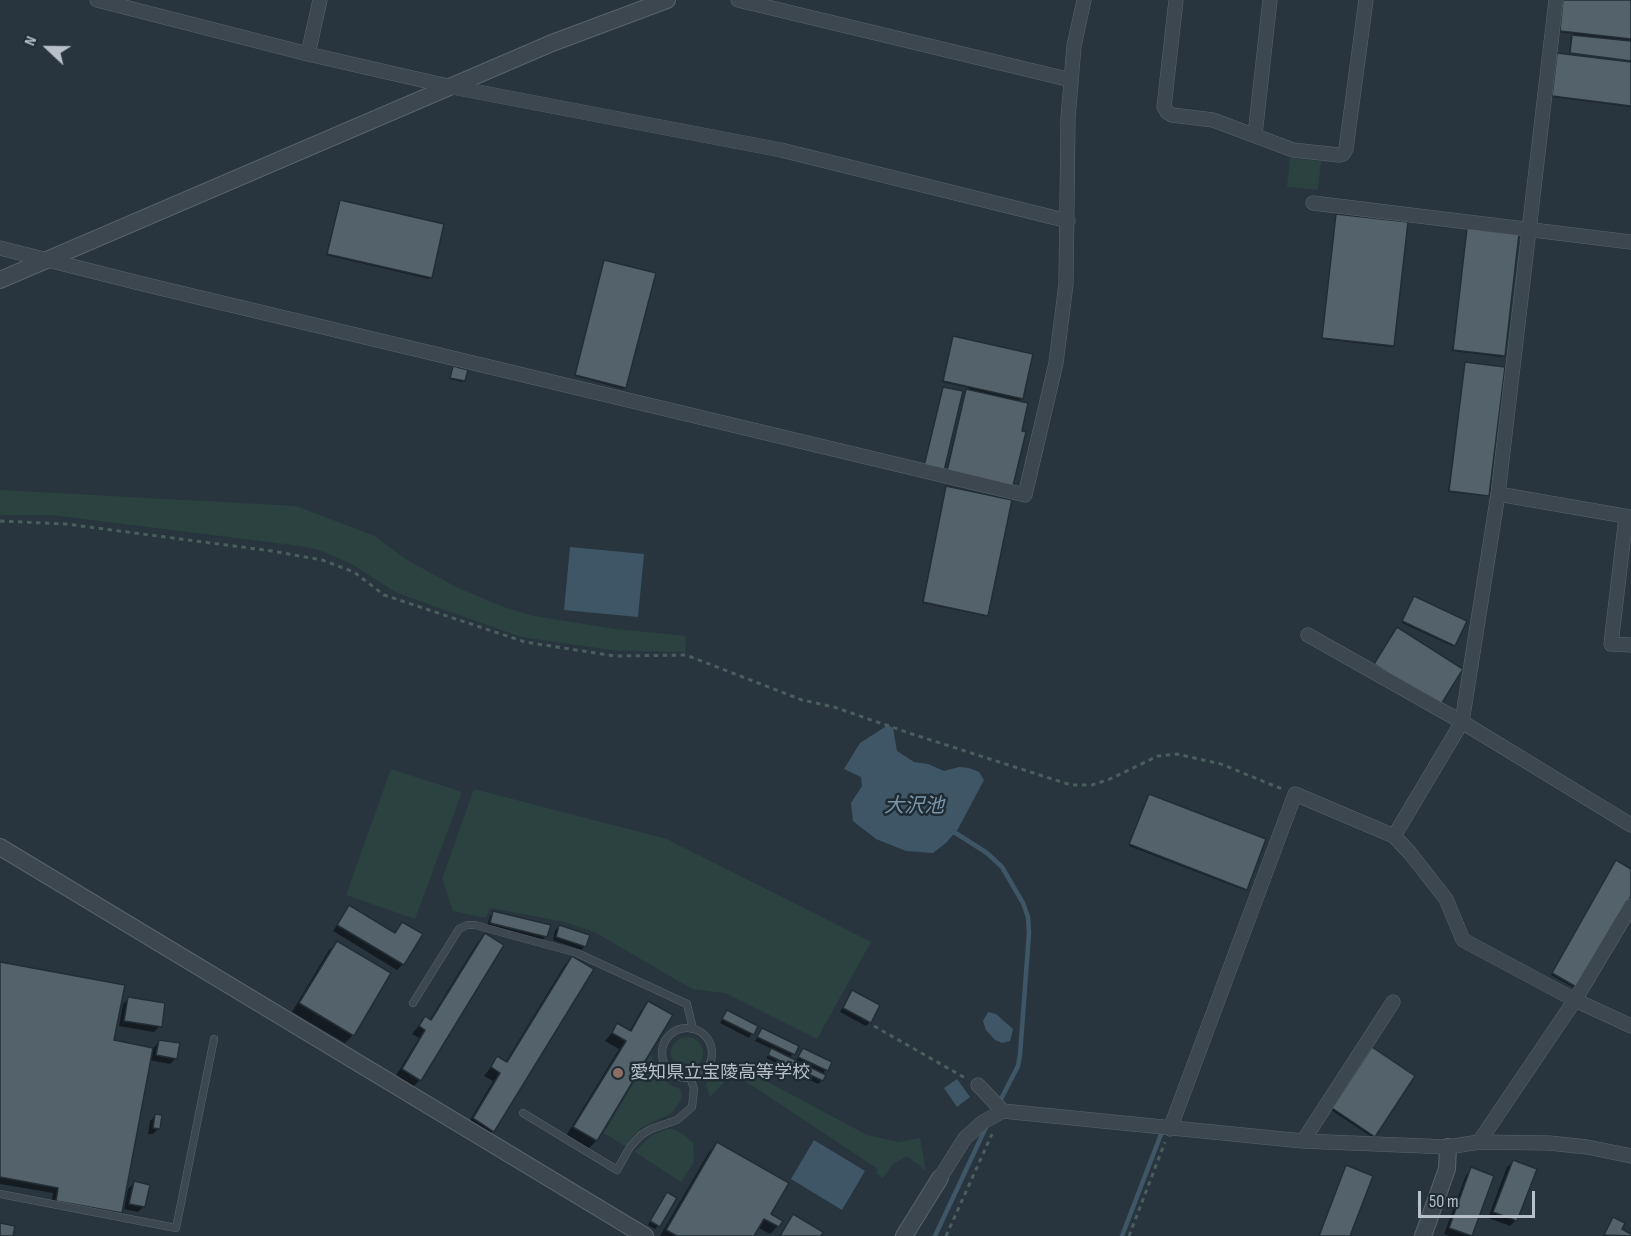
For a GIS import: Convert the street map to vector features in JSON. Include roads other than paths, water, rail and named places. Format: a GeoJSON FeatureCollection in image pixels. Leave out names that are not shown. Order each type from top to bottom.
{"type":"FeatureCollection","features":[{"type":"Feature","properties":{"kind":"street"},"geometry":{"type":"LineString","coordinates":[[97,0],[308,54],[452,87],[781,150],[1068,221]]}},
{"type":"Feature","properties":{"kind":"street"},"geometry":{"type":"LineString","coordinates":[[308,54],[320,0]]}},
{"type":"Feature","properties":{"kind":"street"},"geometry":{"type":"LineString","coordinates":[[0,280],[552,43],[667,0]]}},
{"type":"Feature","properties":{"kind":"street"},"geometry":{"type":"LineString","coordinates":[[738,0],[1071,80]]}},
{"type":"Feature","properties":{"kind":"street"},"geometry":{"type":"LineString","coordinates":[[0,248],[1025,495],[1056,363],[1066,284],[1067,164],[1071,80],[1074,46],[1084,0]]}},
{"type":"Feature","properties":{"kind":"street"},"geometry":{"type":"LineString","coordinates":[[1176,0],[1164,107],[1167,112],[1172,115],[1213,120],[1293,150],[1343,154],[1346,149],[1366,0]]}},
{"type":"Feature","properties":{"kind":"street"},"geometry":{"type":"LineString","coordinates":[[1255,135],[1270,0]]}},
{"type":"Feature","properties":{"kind":"street"},"geometry":{"type":"LineString","coordinates":[[1394,836],[1462,722],[1498,494],[1556,0]]}},
{"type":"Feature","properties":{"kind":"street"},"geometry":{"type":"LineString","coordinates":[[1313,203],[1631,242]]}},
{"type":"Feature","properties":{"kind":"street"},"geometry":{"type":"LineString","coordinates":[[1498,494],[1628,517],[1611,644],[1631,645]]}},
{"type":"Feature","properties":{"kind":"street"},"geometry":{"type":"LineString","coordinates":[[1308,635],[1462,722],[1631,825]]}},
{"type":"Feature","properties":{"kind":"street"},"geometry":{"type":"LineString","coordinates":[[1170,1129],[1295,794],[1394,836],[1446,899],[1463,940],[1575,1000],[1631,1026]]}},
{"type":"Feature","properties":{"kind":"street"},"geometry":{"type":"LineString","coordinates":[[0,848],[645,1236]]}},
{"type":"Feature","properties":{"kind":"street"},"geometry":{"type":"LineString","coordinates":[[1479,1142],[1575,1000],[1631,906]]}},
{"type":"Feature","properties":{"kind":"street"},"geometry":{"type":"LineString","coordinates":[[1303,1141],[1393,1002]]}},
{"type":"Feature","properties":{"kind":"street"},"geometry":{"type":"LineString","coordinates":[[978,1085],[1003,1111]]}},
{"type":"Feature","properties":{"kind":"street"},"geometry":{"type":"LineString","coordinates":[[904,1236],[965,1138],[983,1122],[1003,1111],[1303,1141],[1448,1147],[1479,1142],[1549,1143],[1587,1147],[1631,1156]]}},
{"type":"Feature","properties":{"kind":"street"},"geometry":{"type":"LineString","coordinates":[[1423,1236],[1448,1169],[1448,1147]]}},
{"type":"Feature","properties":{"kind":"lane"},"geometry":{"type":"LineString","coordinates":[[413,1003],[459,928],[475,925],[577,953],[687,1004],[693,1029]]}},
{"type":"Feature","properties":{"kind":"lane"},"geometry":{"type":"LineString","coordinates":[[693,1029],[706,1037],[712,1051],[705,1070],[690,1077],[682,1077],[670,1071],[663,1059],[663,1046],[670,1035],[677,1030],[693,1029]]}},
{"type":"Feature","properties":{"kind":"lane"},"geometry":{"type":"LineString","coordinates":[[0,1194],[176,1228],[214,1039]]}},
{"type":"Feature","properties":{"kind":"lane"},"geometry":{"type":"LineString","coordinates":[[523,1113],[617,1170],[630,1147],[641,1135],[677,1120],[692,1107],[694,1089],[690,1077]]}},
{"type":"Feature","properties":{"kind":"water"},"geometry":{"type":"Polygon","coordinates":[[[570,547],[644,554],[638,617],[564,610],[570,547]]]}},
{"type":"Feature","properties":{"kind":"water","name":"大沢池"},"geometry":{"type":"Polygon","coordinates":[[[888,725],[893,728],[897,751],[914,762],[928,764],[944,771],[959,767],[969,768],[979,772],[984,780],[958,829],[933,853],[906,851],[876,839],[853,821],[851,803],[862,786],[861,777],[844,769],[860,743],[888,725]]]}},
{"type":"Feature","properties":{"kind":"water"},"geometry":{"type":"Polygon","coordinates":[[[988,1012],[996,1014],[1013,1029],[1010,1041],[1002,1043],[995,1040],[986,1030],[983,1021],[988,1012]]]}},
{"type":"Feature","properties":{"kind":"water"},"geometry":{"type":"Polygon","coordinates":[[[957,1079],[970,1097],[957,1107],[944,1088],[957,1079]]]}},
{"type":"Feature","properties":{"kind":"water"},"geometry":{"type":"Polygon","coordinates":[[[814,1140],[865,1171],[842,1210],[791,1179],[814,1140]]]}},
{"type":"Feature","properties":{"kind":"waterway"},"geometry":{"type":"LineString","coordinates":[[954,832],[987,853],[1002,867],[1023,903],[1028,917],[1029,933],[1020,1055],[1018,1066],[999,1103]]}},
{"type":"Feature","properties":{"kind":"waterway"},"geometry":{"type":"LineString","coordinates":[[935,1236],[988,1123]]}},
{"type":"Feature","properties":{"kind":"waterway"},"geometry":{"type":"LineString","coordinates":[[1122,1236],[1163,1129]]}},
{"type":"Feature","properties":{"kind":"place","name":"愛知県立宝陵高等学校"},"geometry":{"type":"Point","coordinates":[618,1073]}}]}
